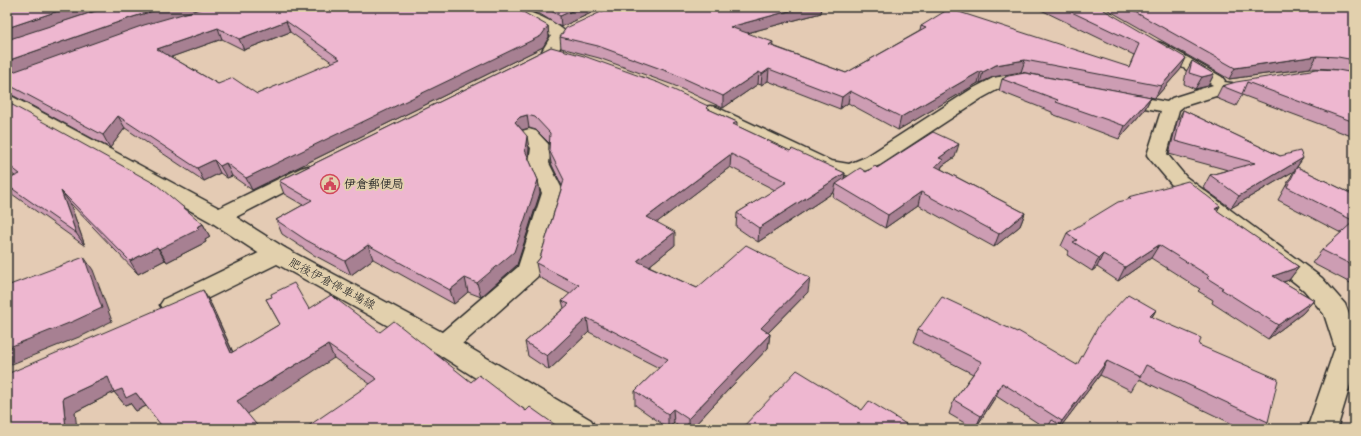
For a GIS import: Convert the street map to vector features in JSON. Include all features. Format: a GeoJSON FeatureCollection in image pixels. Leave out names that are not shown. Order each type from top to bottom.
{"type":"FeatureCollection","features":[{"type":"Feature","properties":{"kind":"street"},"geometry":{"type":"LineString","coordinates":[[498,7],[515,11],[539,22],[566,31],[550,55]]}},
{"type":"Feature","properties":{"kind":"street"},"geometry":{"type":"LineString","coordinates":[[1146,41],[1234,86],[1178,102],[1171,108],[1157,155],[1179,181],[1312,284],[1336,311],[1348,348],[1322,429]]}},
{"type":"Feature","properties":{"kind":"street"},"geometry":{"type":"LineString","coordinates":[[693,103],[826,166],[852,170],[873,161],[976,94],[999,82],[1021,78],[1044,82]]}},
{"type":"Feature","properties":{"kind":"street"},"geometry":{"type":"LineString","coordinates":[[1103,94],[1171,108]]}},
{"type":"Feature","properties":{"kind":"street"},"geometry":{"type":"LineString","coordinates":[[7,101],[219,217],[277,254]]}},
{"type":"Feature","properties":{"kind":"street"},"geometry":{"type":"LineString","coordinates":[[444,345],[529,271],[553,193],[539,164],[541,147],[529,135]]}},
{"type":"Feature","properties":{"kind":"street"},"geometry":{"type":"LineString","coordinates":[[219,217],[325,164]]}},
{"type":"Feature","properties":{"kind":"street","name":"肥後伊倉停車場線"},"geometry":{"type":"LineString","coordinates":[[149,316],[277,254],[444,345],[581,429]]}},
{"type":"Feature","properties":{"kind":"building"},"geometry":{"type":"Polygon","coordinates":[[[7,7],[70,7],[7,28],[7,7]]]}},
{"type":"Feature","properties":{"kind":"building"},"geometry":{"type":"Polygon","coordinates":[[[108,7],[166,7],[7,61],[7,40],[108,7]]]}},
{"type":"Feature","properties":{"kind":"building"},"geometry":{"type":"Polygon","coordinates":[[[207,7],[509,7],[523,12],[548,26],[541,36],[246,178],[226,163],[220,166],[214,160],[197,168],[118,116],[103,135],[7,84],[7,74],[144,25],[207,7]],[[286,21],[239,39],[218,28],[157,49],[218,84],[233,78],[257,94],[340,59],[286,21]]]}},
{"type":"Feature","properties":{"kind":"building"},"geometry":{"type":"Polygon","coordinates":[[[544,7],[581,7],[560,16],[544,7]]]}},
{"type":"Feature","properties":{"kind":"building"},"geometry":{"type":"Polygon","coordinates":[[[612,7],[804,7],[730,27],[773,42],[769,45],[846,73],[926,28],[921,26],[947,10],[953,10],[1129,67],[1139,44],[1061,7],[1099,7],[1186,58],[1161,86],[1025,60],[996,65],[983,72],[981,71],[901,117],[850,91],[842,97],[769,69],[762,74],[759,72],[723,96],[672,73],[598,46],[560,37],[566,28],[612,7]]]}},
{"type":"Feature","properties":{"kind":"building"},"geometry":{"type":"Polygon","coordinates":[[[1126,7],[1354,7],[1354,60],[1338,57],[1317,56],[1235,68],[1126,7]]]}},
{"type":"Feature","properties":{"kind":"building"},"geometry":{"type":"Polygon","coordinates":[[[551,47],[584,56],[659,83],[708,106],[706,108],[737,122],[733,124],[790,151],[792,149],[845,173],[759,228],[737,213],[787,182],[731,154],[647,217],[675,232],[637,261],[697,288],[746,245],[810,278],[761,328],[770,334],[688,419],[673,409],[668,414],[635,391],[668,359],[587,318],[547,356],[525,342],[569,304],[562,301],[579,285],[536,263],[540,258],[564,180],[549,150],[550,133],[535,117],[527,115],[520,117],[515,122],[527,136],[525,150],[538,180],[514,252],[477,283],[465,278],[450,290],[368,245],[345,261],[306,240],[276,220],[312,200],[279,181],[551,47]]]}},
{"type":"Feature","properties":{"kind":"building"},"geometry":{"type":"Polygon","coordinates":[[[1192,61],[1214,74],[1202,77],[1189,73],[1192,61]]]}},
{"type":"Feature","properties":{"kind":"building"},"geometry":{"type":"Polygon","coordinates":[[[1317,69],[1338,70],[1354,73],[1354,122],[1247,82],[1242,94],[1222,86],[1236,82],[1317,69]]]}},
{"type":"Feature","properties":{"kind":"building"},"geometry":{"type":"Polygon","coordinates":[[[1025,73],[1151,97],[1125,126],[1056,102],[1058,100],[1002,79],[1008,76],[1025,73]]]}},
{"type":"Feature","properties":{"kind":"building"},"geometry":{"type":"Polygon","coordinates":[[[7,102],[157,185],[203,224],[197,227],[199,229],[159,249],[157,247],[130,261],[61,191],[76,233],[7,185],[7,180],[20,174],[7,164],[7,102]]]}},
{"type":"Feature","properties":{"kind":"building"},"geometry":{"type":"Polygon","coordinates":[[[1183,110],[1280,156],[1300,151],[1303,158],[1239,196],[1210,175],[1255,163],[1175,141],[1183,110]]]}},
{"type":"Feature","properties":{"kind":"building"},"geometry":{"type":"Polygon","coordinates":[[[933,132],[959,144],[939,158],[944,160],[935,166],[1025,213],[999,234],[921,192],[888,215],[836,184],[860,168],[866,172],[875,166],[877,168],[933,132]]]}},
{"type":"Feature","properties":{"kind":"building"},"geometry":{"type":"Polygon","coordinates":[[[1297,167],[1354,195],[1354,221],[1287,187],[1297,167]]]}},
{"type":"Feature","properties":{"kind":"building"},"geometry":{"type":"Polygon","coordinates":[[[1188,181],[1220,206],[1215,209],[1299,267],[1273,276],[1314,300],[1278,325],[1221,289],[1223,288],[1207,278],[1209,276],[1159,245],[1125,267],[1103,254],[1099,258],[1073,242],[1077,240],[1067,233],[1118,202],[1131,199],[1129,197],[1188,181]]]}},
{"type":"Feature","properties":{"kind":"building"},"geometry":{"type":"Polygon","coordinates":[[[1354,221],[1354,266],[1322,250],[1354,221]]]}},
{"type":"Feature","properties":{"kind":"building"},"geometry":{"type":"Polygon","coordinates":[[[84,257],[102,308],[7,348],[7,286],[84,257]]]}},
{"type":"Feature","properties":{"kind":"building"},"geometry":{"type":"Polygon","coordinates":[[[294,283],[309,309],[331,295],[380,332],[394,321],[471,382],[479,375],[526,411],[530,407],[561,429],[304,429],[377,379],[328,345],[237,401],[260,429],[164,429],[136,393],[126,398],[122,389],[114,392],[108,377],[63,398],[66,429],[7,429],[7,374],[203,290],[231,353],[280,324],[266,299],[272,297],[271,294],[294,283]]]}},
{"type":"Feature","properties":{"kind":"building"},"geometry":{"type":"Polygon","coordinates":[[[1128,294],[1156,310],[1150,316],[1201,338],[1199,345],[1278,379],[1268,422],[1146,365],[1140,377],[1107,361],[1062,421],[1002,383],[981,416],[954,400],[982,362],[918,330],[942,297],[1017,332],[1018,331],[1077,365],[1099,325],[1128,294]]]}},
{"type":"Feature","properties":{"kind":"building"},"geometry":{"type":"Polygon","coordinates":[[[797,370],[862,410],[869,401],[914,429],[741,429],[797,370]]]}},
{"type":"Feature","properties":{"kind":"building"},"geometry":{"type":"Polygon","coordinates":[[[1052,420],[1067,429],[1047,429],[1052,420]]]}},
{"type":"Feature","properties":{"kind":"place","name":"伊倉郵便局"},"geometry":{"type":"Point","coordinates":[330,184]}}]}
